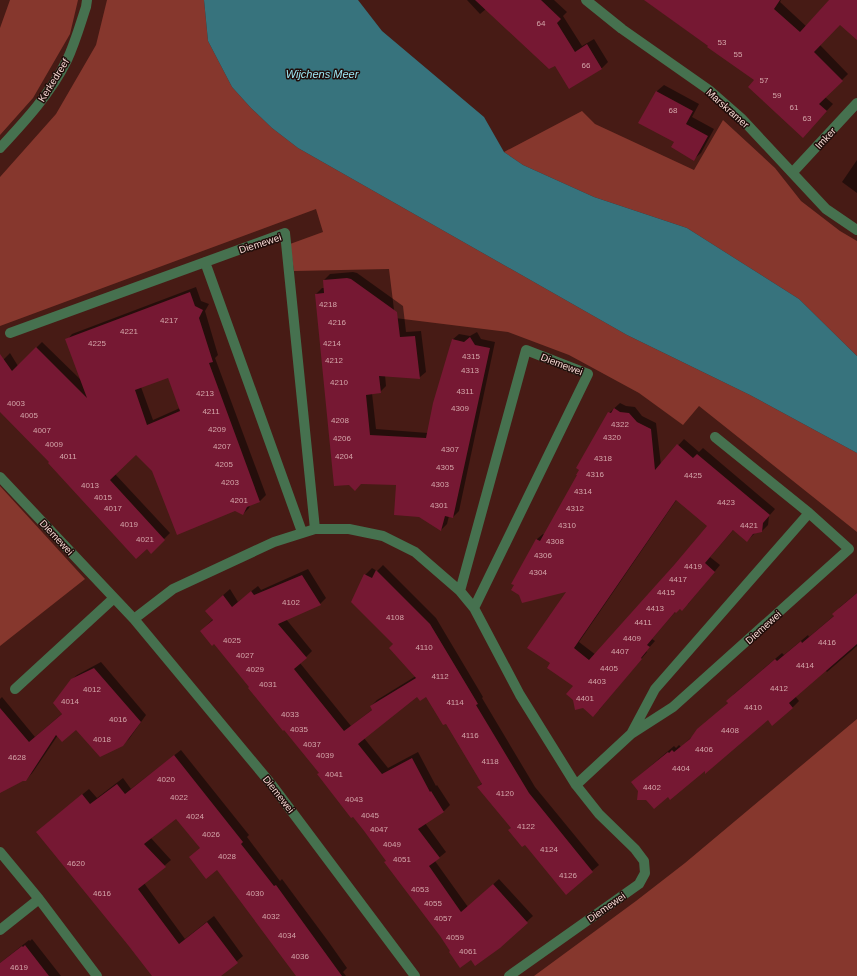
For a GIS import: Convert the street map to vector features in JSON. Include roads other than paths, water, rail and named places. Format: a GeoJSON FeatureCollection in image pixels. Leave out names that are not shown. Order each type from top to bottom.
{"type":"FeatureCollection","features":[{"type":"Feature","properties":{"kind":"street","name":"Kerkedreef"},"geometry":{"type":"LineString","coordinates":[[0,148],[23,124],[45,96],[67,60],[86,8],[87,0]]}},
{"type":"Feature","properties":{"kind":"street","name":"Marskramer"},"geometry":{"type":"LineString","coordinates":[[586,0],[622,29],[709,90],[741,118],[826,209],[857,230]]}},
{"type":"Feature","properties":{"kind":"street","name":"Imker"},"geometry":{"type":"LineString","coordinates":[[793,172],[857,103]]}},
{"type":"Feature","properties":{"kind":"street","name":"Diemewei"},"geometry":{"type":"LineString","coordinates":[[10,333],[284,233],[315,529]]}},
{"type":"Feature","properties":{"kind":"street"},"geometry":{"type":"LineString","coordinates":[[206,262],[302,532]]}},
{"type":"Feature","properties":{"kind":"street","name":"Diemewei"},"geometry":{"type":"LineString","coordinates":[[460,591],[526,350],[588,374],[474,608]]}},
{"type":"Feature","properties":{"kind":"street","name":"Diemewei"},"geometry":{"type":"LineString","coordinates":[[576,785],[632,734],[673,707],[849,549],[809,513],[715,436]]}},
{"type":"Feature","properties":{"kind":"street","name":"Diemewei"},"geometry":{"type":"LineString","coordinates":[[0,477],[134,619],[272,785],[415,976]]}},
{"type":"Feature","properties":{"kind":"street","name":"Diemewei"},"geometry":{"type":"LineString","coordinates":[[632,734],[655,688],[809,513]]}},
{"type":"Feature","properties":{"kind":"street","name":"Diemewei"},"geometry":{"type":"LineString","coordinates":[[134,619],[173,589],[247,553],[302,532],[315,529],[349,528],[383,536],[415,552],[460,591],[474,608],[520,695],[576,785],[599,814],[644,861],[645,873],[639,884],[509,976]]}},
{"type":"Feature","properties":{"kind":"street"},"geometry":{"type":"LineString","coordinates":[[15,689],[114,598]]}},
{"type":"Feature","properties":{"kind":"street"},"geometry":{"type":"LineString","coordinates":[[0,852],[40,899],[97,976]]}},
{"type":"Feature","properties":{"kind":"street"},"geometry":{"type":"LineString","coordinates":[[0,930],[40,899]]}},
{"type":"Feature","properties":{"kind":"water","name":"Wijchens Meer"},"geometry":{"type":"Polygon","coordinates":[[[204,0],[358,0],[382,31],[484,117],[504,152],[523,165],[594,197],[687,228],[799,299],[857,356],[857,453],[750,395],[627,335],[298,148],[272,128],[232,87],[208,41],[204,0]]]}}]}
